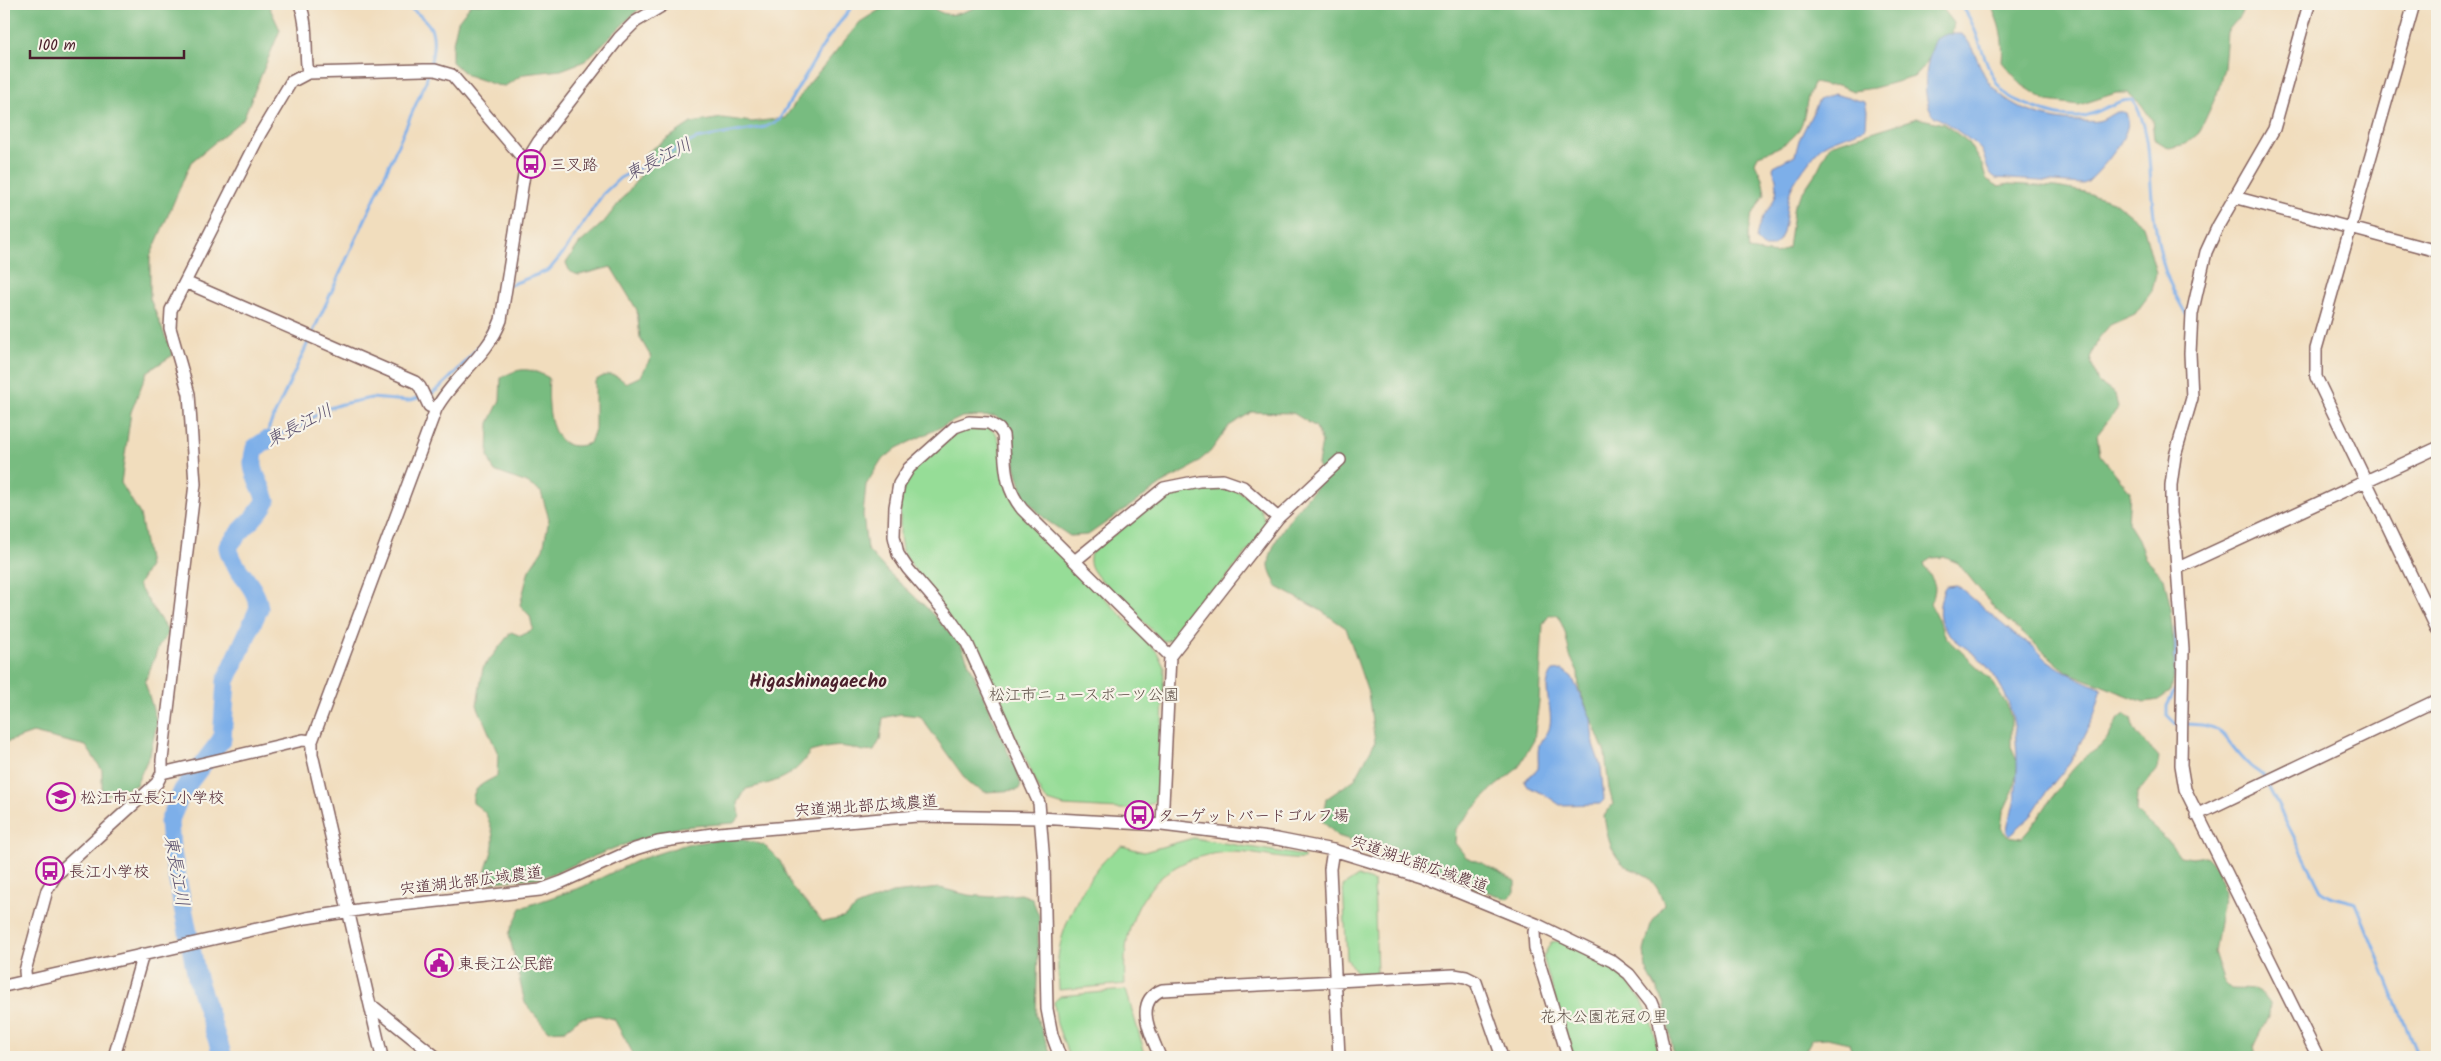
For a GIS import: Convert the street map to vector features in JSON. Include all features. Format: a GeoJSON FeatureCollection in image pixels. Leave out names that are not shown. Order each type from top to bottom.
{"type":"FeatureCollection","features":[{"type":"Feature","properties":{"kind":"street"},"geometry":{"type":"LineString","coordinates":[[300,4],[306,30],[305,57],[308,74]]}},
{"type":"Feature","properties":{"kind":"street"},"geometry":{"type":"LineString","coordinates":[[382,1057],[312,754],[312,741],[436,409],[450,388],[487,347],[495,335],[501,320],[526,162],[539,141],[619,38],[635,22],[665,4]]}},
{"type":"Feature","properties":{"kind":"street"},"geometry":{"type":"LineString","coordinates":[[2309,4],[2274,129],[2234,197],[2206,252],[2192,314],[2190,353],[2192,398],[2175,456],[2171,486],[2171,513],[2178,568],[2183,650],[2181,765],[2185,789],[2196,815],[2318,1057]]}},
{"type":"Feature","properties":{"kind":"street"},"geometry":{"type":"LineString","coordinates":[[2414,4],[2349,227],[2316,349],[2315,365],[2316,377],[2437,629]]}},
{"type":"Feature","properties":{"kind":"street"},"geometry":{"type":"LineString","coordinates":[[26,982],[25,971],[47,890],[56,875],[157,783],[162,773],[195,484],[189,394],[170,328],[171,310],[260,134],[290,82],[308,74],[435,70],[452,75],[526,162]]}},
{"type":"Feature","properties":{"kind":"street"},"geometry":{"type":"LineString","coordinates":[[2234,197],[2437,250]]}},
{"type":"Feature","properties":{"kind":"street"},"geometry":{"type":"LineString","coordinates":[[185,282],[415,382],[420,387],[429,406],[436,409]]}},
{"type":"Feature","properties":{"kind":"street"},"geometry":{"type":"LineString","coordinates":[[1060,1057],[1052,1035],[1047,1009],[1044,863],[1039,803],[967,643],[945,612],[908,569],[898,554],[894,536],[895,507],[899,484],[909,468],[955,427],[970,422],[989,423],[999,429],[1003,436],[1008,482],[1012,496],[1022,509],[1076,560],[1170,656]]}},
{"type":"Feature","properties":{"kind":"street"},"geometry":{"type":"LineString","coordinates":[[2178,568],[2437,448]]}},
{"type":"Feature","properties":{"kind":"street"},"geometry":{"type":"LineString","coordinates":[[1162,825],[1170,656],[1278,518],[1340,460]]}},
{"type":"Feature","properties":{"kind":"street"},"geometry":{"type":"LineString","coordinates":[[1076,560],[1164,488],[1200,481],[1223,480],[1243,487],[1278,518]]}},
{"type":"Feature","properties":{"kind":"street"},"geometry":{"type":"LineString","coordinates":[[2196,815],[2437,700]]}},
{"type":"Feature","properties":{"kind":"street"},"geometry":{"type":"LineString","coordinates":[[162,773],[303,740],[312,741]]}},
{"type":"Feature","properties":{"kind":"street","name":"宍道湖北部広域農道"},"geometry":{"type":"LineString","coordinates":[[4,986],[306,918],[540,890],[635,849],[683,837],[916,816],[1039,818],[1162,825],[1276,839],[1333,850],[1421,877],[1536,924],[1612,961],[1629,974],[1650,1002],[1656,1017],[1665,1057]]}},
{"type":"Feature","properties":{"kind":"street"},"geometry":{"type":"LineString","coordinates":[[1333,850],[1330,869],[1339,1057]]}},
{"type":"Feature","properties":{"kind":"street"},"geometry":{"type":"LineString","coordinates":[[1536,924],[1534,932],[1535,949],[1568,1057]]}},
{"type":"Feature","properties":{"kind":"street"},"geometry":{"type":"LineString","coordinates":[[114,1057],[143,954]]}},
{"type":"Feature","properties":{"kind":"street"},"geometry":{"type":"LineString","coordinates":[[1160,1057],[1145,1011],[1150,998],[1157,992],[1167,989],[1454,975],[1466,977],[1476,982],[1502,1057]]}},
{"type":"Feature","properties":{"kind":"street"},"geometry":{"type":"LineString","coordinates":[[371,1008],[376,1008],[436,1057]]}},
{"type":"Feature","properties":{"kind":"green space"},"geometry":{"type":"Polygon","coordinates":[[[4,4],[268,4],[280,30],[243,119],[191,162],[150,257],[150,299],[173,355],[147,372],[131,412],[121,483],[140,514],[149,566],[138,585],[169,633],[159,646],[145,682],[157,723],[150,754],[136,785],[102,796],[102,770],[86,746],[33,733],[4,743],[4,4]]]}},
{"type":"Feature","properties":{"kind":"green space"},"geometry":{"type":"Polygon","coordinates":[[[471,4],[644,4],[585,61],[561,70],[524,74],[505,86],[496,85],[467,75],[452,62],[452,47],[458,21],[471,4]]]}},
{"type":"Feature","properties":{"kind":"green space"},"geometry":{"type":"Polygon","coordinates":[[[889,4],[928,4],[943,13],[955,14],[985,4],[1939,4],[1954,23],[1952,34],[1937,39],[1926,64],[1914,77],[1874,88],[1853,91],[1839,85],[1828,86],[1814,83],[1808,97],[1803,120],[1796,133],[1779,147],[1758,155],[1755,163],[1762,178],[1765,194],[1756,208],[1749,227],[1749,250],[1776,254],[1788,248],[1794,205],[1817,171],[1830,145],[1917,118],[1944,124],[1967,141],[1982,165],[1986,179],[1998,186],[2010,184],[2056,187],[2084,192],[2113,201],[2143,225],[2156,273],[2152,291],[2135,314],[2110,325],[2098,339],[2090,358],[2098,382],[2115,394],[2118,408],[2097,435],[2100,455],[2130,491],[2128,523],[2138,539],[2145,558],[2164,578],[2169,600],[2174,645],[2174,672],[2170,692],[2158,700],[2144,702],[2067,672],[1996,610],[1958,563],[1944,557],[1932,558],[1924,563],[1935,587],[1930,603],[1946,637],[1992,681],[2007,705],[2011,718],[2011,747],[2018,764],[2013,791],[2003,812],[2001,828],[2007,836],[2022,838],[2073,770],[2084,758],[2102,744],[2117,720],[2125,714],[2131,718],[2139,736],[2159,757],[2157,769],[2137,794],[2136,812],[2180,856],[2192,858],[2206,856],[2217,867],[2224,893],[2214,952],[2223,980],[2232,989],[2254,990],[2262,994],[2270,1003],[2269,1015],[2254,1045],[2256,1057],[1854,1057],[1849,1043],[1827,1038],[1812,1039],[1802,1057],[1674,1057],[1664,1002],[1646,969],[1644,951],[1651,924],[1664,904],[1652,881],[1645,875],[1625,865],[1611,847],[1604,816],[1613,804],[1609,789],[1605,753],[1579,689],[1578,673],[1570,656],[1565,632],[1558,615],[1549,615],[1543,624],[1539,701],[1534,740],[1518,768],[1492,789],[1456,829],[1455,843],[1466,857],[1484,864],[1515,881],[1515,892],[1508,899],[1467,885],[1426,865],[1338,836],[1322,821],[1326,799],[1355,779],[1375,742],[1368,693],[1346,628],[1320,610],[1277,587],[1269,567],[1271,554],[1281,532],[1320,482],[1318,464],[1322,442],[1316,427],[1293,413],[1252,412],[1229,426],[1210,452],[1188,470],[1166,481],[1088,535],[1070,536],[1046,520],[1024,497],[1015,466],[1013,430],[995,416],[962,417],[897,448],[880,462],[866,485],[863,515],[867,549],[887,571],[926,607],[961,645],[1018,775],[1021,785],[1018,790],[985,792],[969,784],[920,716],[900,714],[883,718],[880,740],[874,751],[837,747],[810,752],[804,761],[790,774],[775,781],[746,789],[738,803],[740,816],[734,823],[680,827],[617,847],[544,877],[485,883],[493,836],[487,816],[473,803],[473,798],[474,793],[480,786],[497,776],[498,754],[477,705],[483,668],[511,632],[521,636],[533,629],[530,616],[520,605],[529,570],[543,549],[549,519],[541,492],[527,483],[494,471],[488,456],[489,423],[500,400],[501,378],[519,370],[530,370],[549,378],[550,415],[558,437],[566,443],[576,446],[590,443],[595,429],[595,381],[604,376],[611,375],[618,377],[626,383],[641,376],[651,357],[640,338],[637,310],[611,267],[579,275],[570,272],[566,263],[579,244],[604,222],[644,171],[646,153],[691,123],[722,118],[752,122],[785,118],[807,86],[860,22],[889,4]]]}},
{"type":"Feature","properties":{"kind":"green space"},"geometry":{"type":"Polygon","coordinates":[[[1990,4],[2245,4],[2240,16],[2227,32],[2224,68],[2217,94],[2199,133],[2186,144],[2169,148],[2154,139],[2152,120],[2141,104],[2128,93],[2116,93],[2079,105],[2047,101],[2022,85],[2002,62],[2000,31],[1990,4]]]}},
{"type":"Feature","properties":{"kind":"green space","name":"松江市ニュースポーツ公園"},"geometry":{"type":"Polygon","coordinates":[[[985,425],[996,433],[1000,443],[1004,479],[1055,547],[1157,652],[1164,667],[1160,789],[1154,802],[1138,809],[1064,806],[1048,801],[1042,795],[999,701],[902,550],[900,495],[913,467],[964,427],[985,425]]]}},
{"type":"Feature","properties":{"kind":"green space","name":"松江市ニュースポーツ公園"},"geometry":{"type":"Polygon","coordinates":[[[1215,483],[1241,493],[1255,503],[1264,518],[1266,528],[1177,640],[1163,641],[1098,577],[1091,565],[1091,553],[1164,493],[1215,483]]]}},
{"type":"Feature","properties":{"kind":"green space"},"geometry":{"type":"Polygon","coordinates":[[[736,838],[764,845],[780,861],[791,886],[823,922],[843,918],[858,906],[892,893],[940,888],[968,895],[991,897],[1021,894],[1032,898],[1039,916],[1036,1015],[1052,1057],[635,1057],[614,1019],[598,1015],[580,1018],[565,1030],[548,1031],[525,1003],[509,934],[521,908],[582,887],[638,860],[687,844],[736,838]]]}},
{"type":"Feature","properties":{"kind":"green space"},"geometry":{"type":"Polygon","coordinates":[[[1193,838],[1304,856],[1304,859],[1233,852],[1206,855],[1183,863],[1163,876],[1148,892],[1136,911],[1129,933],[1125,958],[1125,984],[1059,990],[1058,958],[1065,928],[1080,895],[1100,866],[1122,846],[1144,852],[1193,838]]]}},
{"type":"Feature","properties":{"kind":"green space"},"geometry":{"type":"Polygon","coordinates":[[[1358,876],[1374,882],[1377,973],[1357,974],[1347,959],[1343,886],[1358,876]]]}},
{"type":"Feature","properties":{"kind":"green space","name":"花木公園花冠の里"},"geometry":{"type":"Polygon","coordinates":[[[1560,941],[1600,962],[1628,983],[1639,996],[1647,1012],[1654,1032],[1659,1057],[1572,1057],[1543,957],[1551,942],[1560,941]]]}},
{"type":"Feature","properties":{"kind":"green space"},"geometry":{"type":"Polygon","coordinates":[[[1126,990],[1146,1057],[1069,1057],[1057,1024],[1054,1002],[1060,996],[1126,990]]]}},
{"type":"Feature","properties":{"kind":"water"},"geometry":{"type":"Polygon","coordinates":[[[1947,34],[1962,34],[1970,45],[1988,81],[2006,99],[2017,106],[2054,119],[2067,120],[2098,121],[2118,112],[2126,113],[2128,121],[2127,130],[2109,159],[2088,182],[2083,184],[1996,178],[1992,175],[1981,150],[1967,137],[1935,117],[1927,100],[1927,68],[1932,47],[1936,39],[1947,34]]]}},
{"type":"Feature","properties":{"kind":"water"},"geometry":{"type":"Polygon","coordinates":[[[1834,94],[1865,102],[1867,111],[1866,127],[1829,142],[1816,152],[1802,171],[1789,194],[1784,228],[1778,242],[1772,247],[1763,247],[1756,240],[1761,220],[1777,191],[1774,166],[1795,155],[1799,140],[1819,100],[1834,94]]]}},
{"type":"Feature","properties":{"kind":"water"},"geometry":{"type":"Polygon","coordinates":[[[1957,585],[2015,635],[2034,647],[2047,660],[2067,673],[2102,689],[2094,716],[2070,763],[2047,791],[2030,817],[2010,835],[2007,833],[2007,829],[2016,792],[2017,768],[2013,718],[2005,695],[1992,672],[1978,657],[1947,632],[1940,619],[1941,600],[1944,589],[1946,586],[1957,585]]]}},
{"type":"Feature","properties":{"kind":"water"},"geometry":{"type":"Polygon","coordinates":[[[1563,670],[1572,677],[1591,718],[1593,744],[1601,767],[1604,800],[1600,804],[1560,805],[1527,786],[1524,781],[1538,769],[1539,745],[1549,728],[1547,684],[1549,677],[1553,671],[1563,670]]]}},
{"type":"Feature","properties":{"kind":"waterway"},"geometry":{"type":"LineString","coordinates":[[267,440],[269,427],[373,202],[426,81],[433,49],[432,31],[423,19],[404,4]]}},
{"type":"Feature","properties":{"kind":"waterway","name":"東長江川"},"geometry":{"type":"LineString","coordinates":[[510,285],[549,270],[564,252],[603,194],[620,178],[696,139],[765,127],[779,120],[827,39],[854,4]]}},
{"type":"Feature","properties":{"kind":"waterway"},"geometry":{"type":"LineString","coordinates":[[1960,4],[1973,26],[1994,78],[2001,89],[2013,99],[2045,112],[2073,117],[2086,116],[2119,102],[2133,100],[2145,131],[2158,242],[2163,263],[2170,285],[2188,318]]}},
{"type":"Feature","properties":{"kind":"waterway","name":"東長江川"},"geometry":{"type":"LineString","coordinates":[[427,396],[450,378],[483,340],[492,324],[500,289],[502,288]]}},
{"type":"Feature","properties":{"kind":"waterway","name":"東長江川"},"geometry":{"type":"LineString","coordinates":[[267,440],[301,426],[323,410],[342,404],[371,398],[408,401],[421,397]]}},
{"type":"Feature","properties":{"kind":"waterway","name":"東長江川"},"geometry":{"type":"LineString","coordinates":[[223,1057],[197,978],[171,847],[169,822],[183,790],[222,739],[226,681],[259,608],[254,592],[234,563],[228,547],[266,501],[254,470],[253,457],[255,448],[267,440]]}},
{"type":"Feature","properties":{"kind":"waterway"},"geometry":{"type":"LineString","coordinates":[[2176,628],[2176,688],[2167,706],[2167,715],[2176,724],[2193,724],[2214,728],[2265,779]]}},
{"type":"Feature","properties":{"kind":"waterway"},"geometry":{"type":"LineString","coordinates":[[2267,784],[2321,890],[2332,897],[2356,903],[2418,1057]]}},
{"type":"Feature","properties":{"kind":"place","name":"三叉路"},"geometry":{"type":"Point","coordinates":[531,164]}},
{"type":"Feature","properties":{"kind":"place","name":"松江市立長江小学校"},"geometry":{"type":"Point","coordinates":[61,797]}},
{"type":"Feature","properties":{"kind":"place","name":"ターゲットバードゴルフ場"},"geometry":{"type":"Point","coordinates":[1139,815]}},
{"type":"Feature","properties":{"kind":"place","name":"長江小学校"},"geometry":{"type":"Point","coordinates":[50,871]}},
{"type":"Feature","properties":{"kind":"place","name":"東長江公民館"},"geometry":{"type":"Point","coordinates":[439,963]}},
{"type":"Feature","properties":{"kind":"district","name":"Higashinagaecho"},"geometry":{"type":"Point","coordinates":[818,680]}}]}
